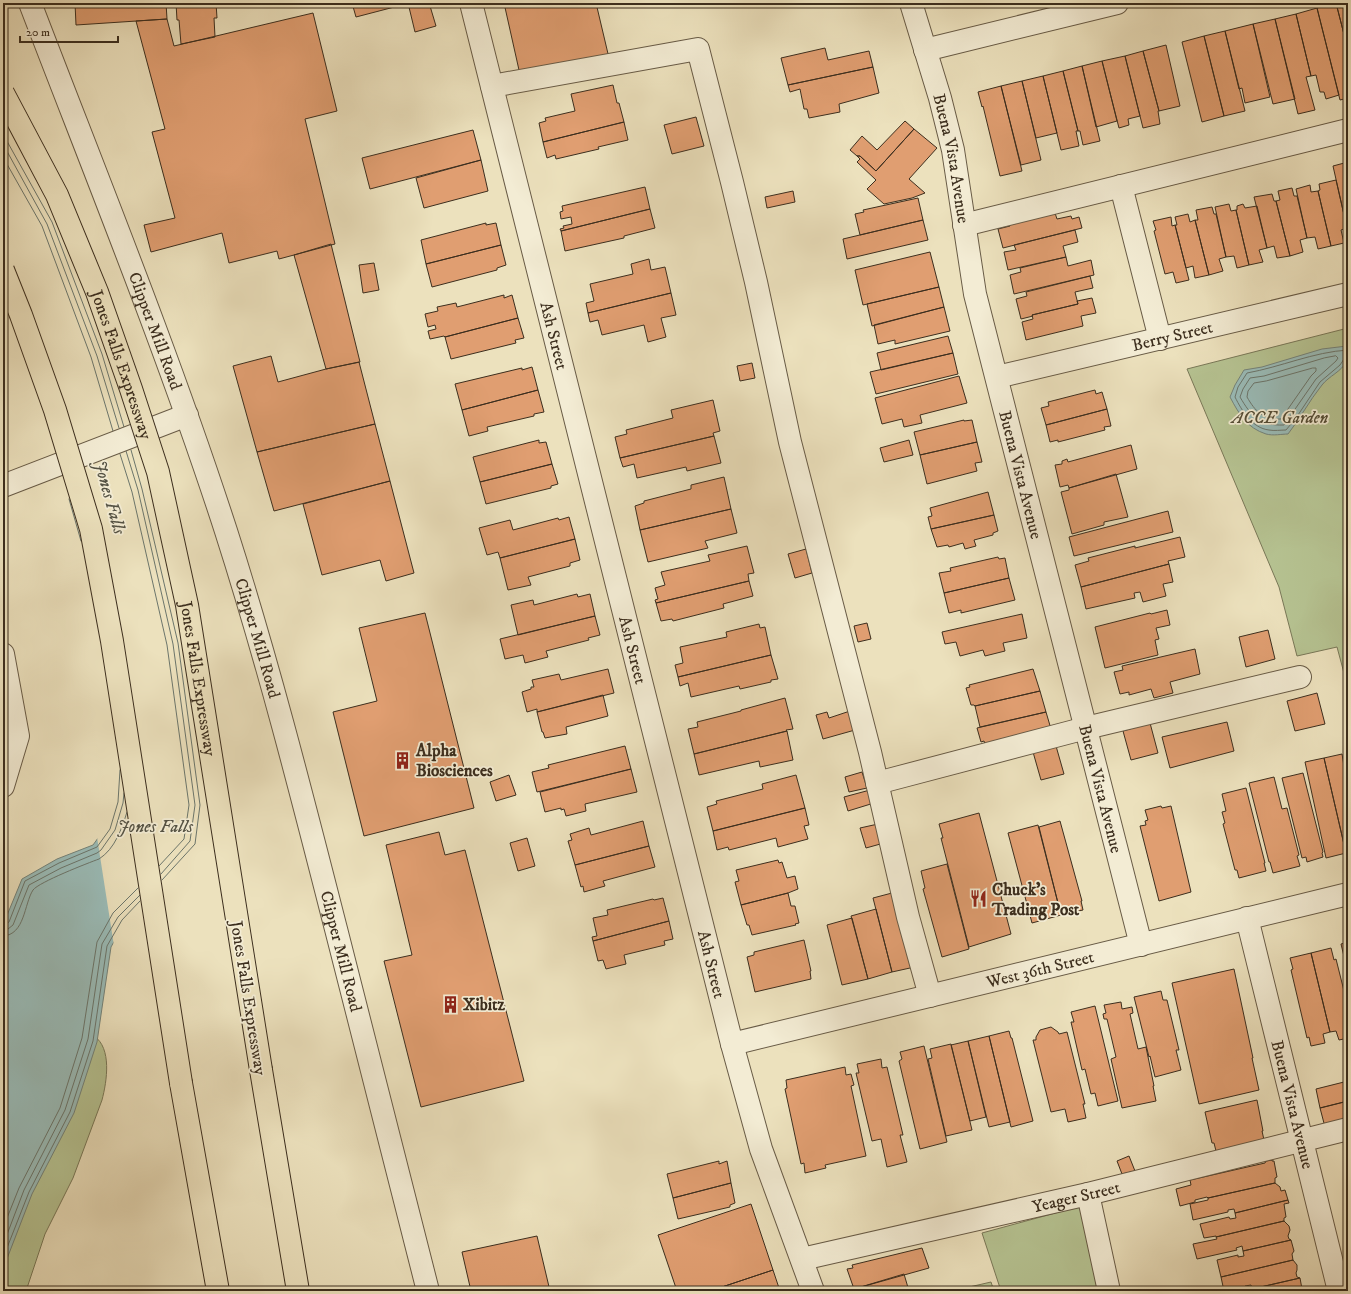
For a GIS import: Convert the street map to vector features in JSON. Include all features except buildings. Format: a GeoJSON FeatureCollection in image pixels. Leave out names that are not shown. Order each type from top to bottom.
{"type":"FeatureCollection","features":[{"type":"Feature","properties":{"kind":"highway","name":"Jones Falls Expressway"},"geometry":{"type":"LineString","coordinates":[[3,93],[57,195],[97,292],[132,389],[158,472],[187,605],[261,1070],[298,1291]]}},
{"type":"Feature","properties":{"kind":"highway"},"geometry":{"type":"LineString","coordinates":[[3,270],[22,314],[55,410],[91,529],[112,641],[181,1084],[218,1291]]}},
{"type":"Feature","properties":{"kind":"street","name":"Clipper Mill Road"},"geometry":{"type":"LineString","coordinates":[[30,3],[152,318],[187,415],[226,531],[292,754],[428,1291]]}},
{"type":"Feature","properties":{"kind":"street","name":"Ash Street"},"geometry":{"type":"LineString","coordinates":[[472,3],[732,1044],[761,1149],[813,1291]]}},
{"type":"Feature","properties":{"kind":"street","name":"Buena Vista Avenue"},"geometry":{"type":"LineString","coordinates":[[911,3],[940,98],[953,150],[975,294],[1141,944]]}},
{"type":"Feature","properties":{"kind":"street"},"geometry":{"type":"LineString","coordinates":[[925,50],[1116,3]]}},
{"type":"Feature","properties":{"kind":"street"},"geometry":{"type":"LineString","coordinates":[[492,86],[698,49],[756,282],[790,442],[877,783],[908,917],[930,996]]}},
{"type":"Feature","properties":{"kind":"street"},"geometry":{"type":"LineString","coordinates":[[964,225],[1348,130]]}},
{"type":"Feature","properties":{"kind":"street"},"geometry":{"type":"LineString","coordinates":[[1121,186],[1160,339]]}},
{"type":"Feature","properties":{"kind":"street","name":"Berry Street"},"geometry":{"type":"LineString","coordinates":[[997,377],[1348,294]]}},
{"type":"Feature","properties":{"kind":"street"},"geometry":{"type":"LineString","coordinates":[[3,486],[187,415]]}},
{"type":"Feature","properties":{"kind":"street"},"geometry":{"type":"LineString","coordinates":[[3,654],[18,736],[3,786]]}},
{"type":"Feature","properties":{"kind":"street"},"geometry":{"type":"LineString","coordinates":[[877,783],[1086,728],[1300,678]]}},
{"type":"Feature","properties":{"kind":"street","name":"West 36th Street"},"geometry":{"type":"LineString","coordinates":[[732,1044],[1348,894]]}},
{"type":"Feature","properties":{"kind":"street","name":"Buena Vista Avenue"},"geometry":{"type":"LineString","coordinates":[[1247,918],[1339,1291]]}},
{"type":"Feature","properties":{"kind":"street","name":"Yeager Street"},"geometry":{"type":"LineString","coordinates":[[802,1260],[1088,1194],[1348,1129]]}},
{"type":"Feature","properties":{"kind":"street"},"geometry":{"type":"LineString","coordinates":[[1088,1194],[1109,1291]]}},
{"type":"Feature","properties":{"kind":"green space","name":"ACCE Garden"},"geometry":{"type":"Polygon","coordinates":[[[1348,328],[1348,688],[1337,647],[1297,656],[1279,587],[1187,369],[1348,328]]]}},
{"type":"Feature","properties":{"kind":"green space"},"geometry":{"type":"Polygon","coordinates":[[[94,1036],[100,1041],[104,1048],[107,1065],[102,1100],[73,1178],[45,1234],[26,1291],[3,1291],[3,1253],[94,1036]]]}},
{"type":"Feature","properties":{"kind":"green space"},"geometry":{"type":"Polygon","coordinates":[[[1081,1206],[1103,1291],[1001,1291],[982,1233],[1081,1206]]]}},
{"type":"Feature","properties":{"kind":"green space"},"geometry":{"type":"Polygon","coordinates":[[[991,1282],[994,1291],[952,1291],[991,1282]]]}},
{"type":"Feature","properties":{"kind":"water"},"geometry":{"type":"Polygon","coordinates":[[[1347,346],[1347,361],[1322,385],[1288,434],[1269,435],[1254,428],[1240,415],[1230,397],[1244,370],[1262,367],[1322,349],[1347,346]]]}},
{"type":"Feature","properties":{"kind":"water","name":"Jones Falls"},"geometry":{"type":"Polygon","coordinates":[[[106,353],[125,922],[111,947],[97,1042],[74,1113],[32,1194],[3,1269],[3,925],[22,879],[57,859],[93,845],[106,827],[114,801],[117,759],[106,353]]]}},
{"type":"Feature","properties":{"kind":"pier","name":"Jones Falls"},"geometry":{"type":"Polygon","coordinates":[[[3,124],[5,125],[57,219],[108,352],[148,487],[184,642],[206,805],[200,846],[165,886],[126,923],[114,946],[97,837],[104,826],[112,801],[115,759],[106,685],[94,609],[64,500],[38,414],[3,314],[3,124]]]}},
{"type":"Feature","properties":{"kind":"place","name":"Alpha Biosciences"},"geometry":{"type":"Point","coordinates":[403,760]}},
{"type":"Feature","properties":{"kind":"place","name":"Chuck's Trading Post"},"geometry":{"type":"Point","coordinates":[979,899]}},
{"type":"Feature","properties":{"kind":"place","name":"Xibitz"},"geometry":{"type":"Point","coordinates":[450,1004]}}]}
